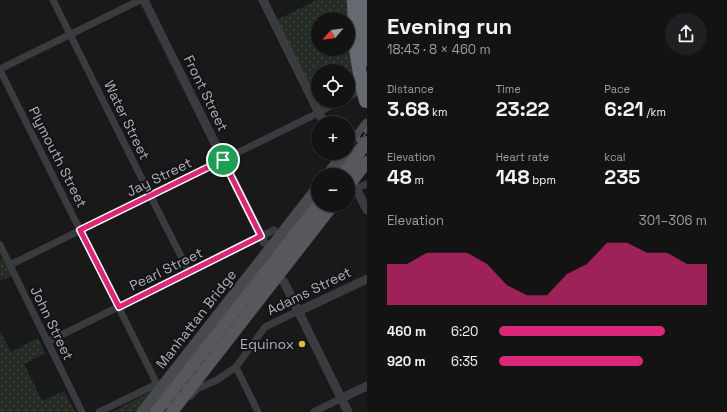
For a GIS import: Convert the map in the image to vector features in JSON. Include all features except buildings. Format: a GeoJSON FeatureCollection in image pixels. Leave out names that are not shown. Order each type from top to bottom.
{"type":"FeatureCollection","features":[{"type":"Feature","properties":{"kind":"highway"},"geometry":{"type":"LineString","coordinates":[[354,0],[355,43],[362,95]]}},
{"type":"Feature","properties":{"kind":"highway"},"geometry":{"type":"LineString","coordinates":[[364,0],[364,26],[367,60]]}},
{"type":"Feature","properties":{"kind":"main road"},"geometry":{"type":"LineString","coordinates":[[355,140],[367,124]]}},
{"type":"Feature","properties":{"kind":"main road"},"geometry":{"type":"LineString","coordinates":[[347,168],[367,142]]}},
{"type":"Feature","properties":{"kind":"main road"},"geometry":{"type":"LineString","coordinates":[[332,168],[339,160]]}},
{"type":"Feature","properties":{"kind":"main road"},"geometry":{"type":"LineString","coordinates":[[355,182],[367,162]]}},
{"type":"Feature","properties":{"kind":"main road","name":"Manhattan Bridge"},"geometry":{"type":"LineString","coordinates":[[142,412],[311,196]]}},
{"type":"Feature","properties":{"kind":"main road"},"geometry":{"type":"LineString","coordinates":[[156,412],[313,212]]}},
{"type":"Feature","properties":{"kind":"main road"},"geometry":{"type":"LineString","coordinates":[[172,412],[328,212]]}},
{"type":"Feature","properties":{"kind":"street","name":"Water Street"},"geometry":{"type":"LineString","coordinates":[[53,0],[189,272]]}},
{"type":"Feature","properties":{"kind":"street"},"geometry":{"type":"LineString","coordinates":[[0,70],[140,0]]}},
{"type":"Feature","properties":{"kind":"street","name":"Front Street"},"geometry":{"type":"LineString","coordinates":[[144,0],[263,239]]}},
{"type":"Feature","properties":{"kind":"street"},"geometry":{"type":"LineString","coordinates":[[263,0],[321,116]]}},
{"type":"Feature","properties":{"kind":"street","name":"Plymouth Street"},"geometry":{"type":"LineString","coordinates":[[0,70],[157,384],[100,412]]}},
{"type":"Feature","properties":{"kind":"street","name":"Jay Street"},"geometry":{"type":"LineString","coordinates":[[10,265],[327,108]]}},
{"type":"Feature","properties":{"kind":"street"},"geometry":{"type":"LineString","coordinates":[[355,186],[367,184]]}},
{"type":"Feature","properties":{"kind":"street"},"geometry":{"type":"LineString","coordinates":[[355,192],[367,210]]}},
{"type":"Feature","properties":{"kind":"street","name":"Pearl Street"},"geometry":{"type":"LineString","coordinates":[[48,342],[189,272],[263,239],[274,230]]}},
{"type":"Feature","properties":{"kind":"street","name":"John Street"},"geometry":{"type":"LineString","coordinates":[[0,245],[82,412]]}},
{"type":"Feature","properties":{"kind":"street","name":"Adams Street"},"geometry":{"type":"LineString","coordinates":[[179,412],[197,389],[217,380],[236,367],[265,327],[367,279]]}},
{"type":"Feature","properties":{"kind":"street"},"geometry":{"type":"LineString","coordinates":[[284,282],[348,412]]}},
{"type":"Feature","properties":{"kind":"street"},"geometry":{"type":"LineString","coordinates":[[236,367],[258,412]]}},
{"type":"Feature","properties":{"kind":"street"},"geometry":{"type":"LineString","coordinates":[[314,412],[367,386]]}},
{"type":"Feature","properties":{"kind":"shaded area"},"geometry":{"type":"Polygon","coordinates":[[[317,0],[347,0],[347,12],[311,12],[311,56],[350,56],[351,64],[311,64],[311,89],[277,20],[317,0]]]}},
{"type":"Feature","properties":{"kind":"shaded area"},"geometry":{"type":"Polygon","coordinates":[[[2,258],[11,276],[0,281],[0,259],[2,258]]]}},
{"type":"Feature","properties":{"kind":"shaded area"},"geometry":{"type":"Polygon","coordinates":[[[0,331],[11,352],[38,338],[45,353],[24,364],[42,401],[64,391],[75,412],[0,412],[0,331]]]}},
{"type":"Feature","properties":{"kind":"shaded area"},"geometry":{"type":"Polygon","coordinates":[[[152,391],[163,412],[112,412],[152,391]]]}},
{"type":"Feature","properties":{"kind":"railway"},"geometry":{"type":"LineString","coordinates":[[336,168],[367,129]]}},
{"type":"Feature","properties":{"kind":"railway"},"geometry":{"type":"LineString","coordinates":[[353,168],[367,150]]}},
{"type":"Feature","properties":{"kind":"railway"},"geometry":{"type":"LineString","coordinates":[[145,412],[311,201]]}},
{"type":"Feature","properties":{"kind":"railway"},"geometry":{"type":"LineString","coordinates":[[163,412],[319,212]]}},
{"type":"Feature","properties":{"kind":"place","name":"Equinox"},"geometry":{"type":"Point","coordinates":[302,344]}},
{"type":"Feature","properties":{"kind":"route"},"geometry":{"type":"LineString","coordinates":[[223,160],[261,236],[119,307],[80,230],[223,160]]}}]}
